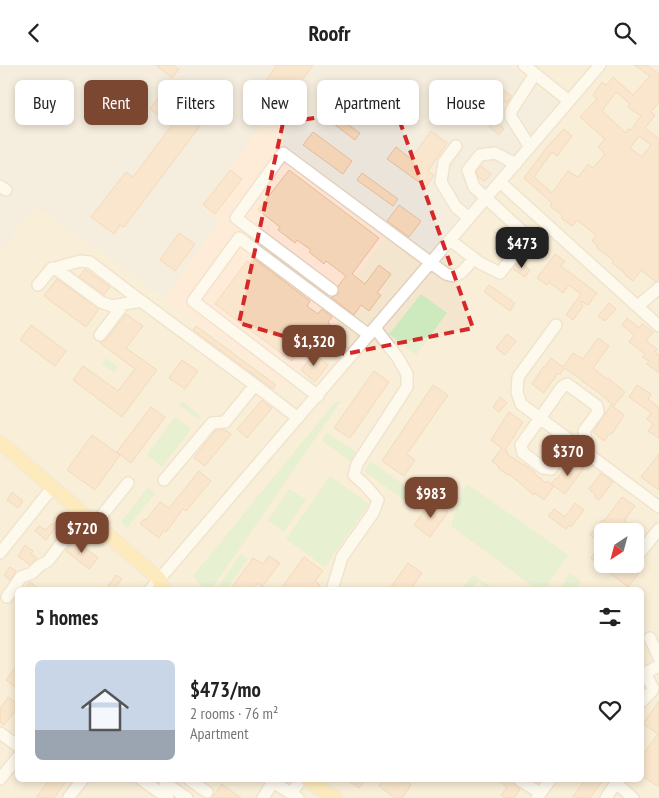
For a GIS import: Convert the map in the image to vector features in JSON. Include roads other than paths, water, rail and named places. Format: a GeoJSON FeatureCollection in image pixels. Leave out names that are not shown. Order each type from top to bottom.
{"type":"FeatureCollection","features":[{"type":"Feature","properties":{"kind":"main road"},"geometry":{"type":"LineString","coordinates":[[0,442],[90,519],[161,584]]}},
{"type":"Feature","properties":{"kind":"main road"},"geometry":{"type":"LineString","coordinates":[[310,782],[327,796]]}},
{"type":"Feature","properties":{"kind":"street"},"geometry":{"type":"LineString","coordinates":[[524,65],[537,71],[569,101]]}},
{"type":"Feature","properties":{"kind":"street"},"geometry":{"type":"LineString","coordinates":[[161,584],[298,419],[600,65]]}},
{"type":"Feature","properties":{"kind":"street"},"geometry":{"type":"LineString","coordinates":[[530,147],[511,117],[511,111],[537,71]]}},
{"type":"Feature","properties":{"kind":"street"},"geometry":{"type":"LineString","coordinates":[[456,146],[444,162],[441,182],[456,207],[469,218]]}},
{"type":"Feature","properties":{"kind":"street"},"geometry":{"type":"LineString","coordinates":[[332,290],[236,219],[283,153],[430,263],[453,277],[458,276],[474,259]]}},
{"type":"Feature","properties":{"kind":"street"},"geometry":{"type":"LineString","coordinates":[[450,240],[474,259],[491,270],[500,273],[524,244],[522,231],[474,187],[468,170],[480,155],[495,153],[516,164]]}},
{"type":"Feature","properties":{"kind":"street"},"geometry":{"type":"LineString","coordinates":[[500,182],[659,326]]}},
{"type":"Feature","properties":{"kind":"street"},"geometry":{"type":"LineString","coordinates":[[318,396],[193,301],[239,238],[372,332],[398,358],[407,374],[407,387],[357,465],[354,475],[378,500],[373,513],[342,557],[333,587]]}},
{"type":"Feature","properties":{"kind":"street"},"geometry":{"type":"LineString","coordinates":[[38,285],[52,269],[80,261],[90,262],[298,419]]}},
{"type":"Feature","properties":{"kind":"street"},"geometry":{"type":"LineString","coordinates":[[55,268],[102,302],[112,306],[141,301]]}},
{"type":"Feature","properties":{"kind":"street"},"geometry":{"type":"LineString","coordinates":[[638,306],[659,288]]}},
{"type":"Feature","properties":{"kind":"street"},"geometry":{"type":"LineString","coordinates":[[100,335],[123,305]]}},
{"type":"Feature","properties":{"kind":"street"},"geometry":{"type":"LineString","coordinates":[[556,325],[518,377],[517,391],[521,404],[659,507]]}},
{"type":"Feature","properties":{"kind":"street"},"geometry":{"type":"LineString","coordinates":[[570,441],[552,469],[543,468],[524,453],[521,445],[562,387],[567,383],[597,406],[598,412],[584,431],[590,455]]}},
{"type":"Feature","properties":{"kind":"street"},"geometry":{"type":"LineString","coordinates":[[164,480],[212,423],[225,422],[254,385]]}},
{"type":"Feature","properties":{"kind":"street"},"geometry":{"type":"LineString","coordinates":[[7,597],[21,577],[32,573],[48,561],[128,483]]}},
{"type":"Feature","properties":{"kind":"street"},"geometry":{"type":"LineString","coordinates":[[0,553],[52,488]]}},
{"type":"Feature","properties":{"kind":"street"},"geometry":{"type":"LineString","coordinates":[[644,548],[659,529]]}},
{"type":"Feature","properties":{"kind":"street"},"geometry":{"type":"LineString","coordinates":[[650,638],[659,658]]}},
{"type":"Feature","properties":{"kind":"street"},"geometry":{"type":"LineString","coordinates":[[644,674],[659,666]]}},
{"type":"Feature","properties":{"kind":"street"},"geometry":{"type":"LineString","coordinates":[[644,675],[653,688],[644,699]]}},
{"type":"Feature","properties":{"kind":"street"},"geometry":{"type":"LineString","coordinates":[[0,733],[15,744]]}},
{"type":"Feature","properties":{"kind":"street"},"geometry":{"type":"LineString","coordinates":[[0,779],[15,761]]}},
{"type":"Feature","properties":{"kind":"street"},"geometry":{"type":"LineString","coordinates":[[69,797],[80,782]]}},
{"type":"Feature","properties":{"kind":"street"},"geometry":{"type":"LineString","coordinates":[[145,782],[168,798]]}},
{"type":"Feature","properties":{"kind":"street"},"geometry":{"type":"LineString","coordinates":[[165,782],[184,797]]}},
{"type":"Feature","properties":{"kind":"street"},"geometry":{"type":"LineString","coordinates":[[193,782],[207,792]]}},
{"type":"Feature","properties":{"kind":"street"},"geometry":{"type":"LineString","coordinates":[[262,798],[271,782]]}},
{"type":"Feature","properties":{"kind":"street"},"geometry":{"type":"LineString","coordinates":[[274,782],[295,796],[300,782]]}},
{"type":"Feature","properties":{"kind":"street"},"geometry":{"type":"LineString","coordinates":[[522,782],[539,796],[549,782]]}},
{"type":"Feature","properties":{"kind":"street"},"geometry":{"type":"LineString","coordinates":[[606,798],[615,782]]}},
{"type":"Feature","properties":{"kind":"street"},"geometry":{"type":"LineString","coordinates":[[617,782],[629,797]]}}]}
